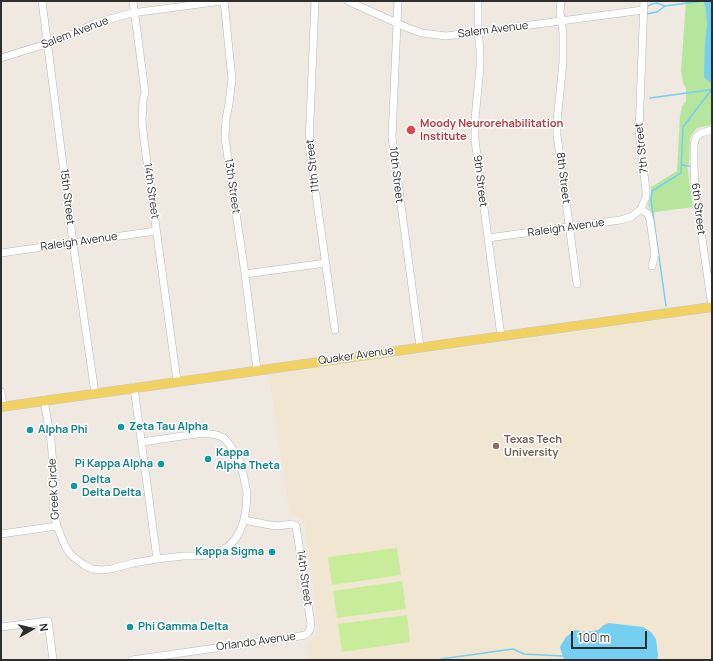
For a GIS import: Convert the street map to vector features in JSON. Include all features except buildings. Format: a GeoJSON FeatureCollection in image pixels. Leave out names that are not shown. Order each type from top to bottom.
{"type":"FeatureCollection","features":[{"type":"Feature","properties":{"kind":"main road","name":"Quaker Avenue"},"geometry":{"type":"LineString","coordinates":[[2,406],[712,307]]}},
{"type":"Feature","properties":{"kind":"street","name":"15th Street"},"geometry":{"type":"LineString","coordinates":[[42,1],[73,243],[95,393]]}},
{"type":"Feature","properties":{"kind":"street","name":"14th Street"},"geometry":{"type":"LineString","coordinates":[[133,1],[145,92],[142,101],[142,121],[177,381]]}},
{"type":"Feature","properties":{"kind":"street","name":"Salem Avenue"},"geometry":{"type":"LineString","coordinates":[[1,58],[48,44],[76,33],[95,23],[134,13],[223,1]]}},
{"type":"Feature","properties":{"kind":"street","name":"13th Street"},"geometry":{"type":"LineString","coordinates":[[223,1],[232,78],[226,118],[225,138],[245,274],[257,370]]}},
{"type":"Feature","properties":{"kind":"street","name":"11th Street"},"geometry":{"type":"LineString","coordinates":[[315,1],[310,145],[335,330]]}},
{"type":"Feature","properties":{"kind":"street","name":"Salem Avenue"},"geometry":{"type":"LineString","coordinates":[[348,1],[422,33],[446,36],[643,10]]}},
{"type":"Feature","properties":{"kind":"street","name":"10th Street"},"geometry":{"type":"LineString","coordinates":[[398,1],[392,137],[420,347]]}},
{"type":"Feature","properties":{"kind":"street","name":"9th Street"},"geometry":{"type":"LineString","coordinates":[[478,1],[480,67],[475,133],[501,336]]}},
{"type":"Feature","properties":{"kind":"street","name":"8th Street"},"geometry":{"type":"LineString","coordinates":[[561,1],[560,12],[564,47],[557,135],[577,284]]}},
{"type":"Feature","properties":{"kind":"street","name":"7th Street"},"geometry":{"type":"LineString","coordinates":[[642,209],[646,197],[639,132],[644,1]]}},
{"type":"Feature","properties":{"kind":"street","name":"6th Street"},"geometry":{"type":"LineString","coordinates":[[712,130],[701,133],[696,137],[694,146],[695,190],[712,307]]}},
{"type":"Feature","properties":{"kind":"street"},"geometry":{"type":"LineString","coordinates":[[642,209],[648,214],[650,220],[655,255],[652,266]]}},
{"type":"Feature","properties":{"kind":"street","name":"Raleigh Avenue"},"geometry":{"type":"LineString","coordinates":[[488,238],[569,228],[625,219],[642,209]]}},
{"type":"Feature","properties":{"kind":"street","name":"Raleigh Avenue"},"geometry":{"type":"LineString","coordinates":[[1,252],[156,231]]}},
{"type":"Feature","properties":{"kind":"street"},"geometry":{"type":"LineString","coordinates":[[245,274],[326,263]]}},
{"type":"Feature","properties":{"kind":"street"},"geometry":{"type":"LineString","coordinates":[[134,387],[157,559]]}},
{"type":"Feature","properties":{"kind":"street"},"geometry":{"type":"LineString","coordinates":[[1,392],[2,406]]}},
{"type":"Feature","properties":{"kind":"street","name":"Greek Circle"},"geometry":{"type":"LineString","coordinates":[[44,400],[51,441],[53,465],[53,508],[56,526],[71,555],[84,565],[101,570],[157,559],[215,554],[229,546],[236,538],[244,520],[247,493],[240,462],[224,438],[217,435],[203,433],[142,442]]}},
{"type":"Feature","properties":{"kind":"street","name":"14th Street"},"geometry":{"type":"LineString","coordinates":[[244,520],[270,525],[293,524],[296,528],[311,624],[308,633]]}},
{"type":"Feature","properties":{"kind":"street"},"geometry":{"type":"LineString","coordinates":[[1,534],[56,526]]}},
{"type":"Feature","properties":{"kind":"street"},"geometry":{"type":"LineString","coordinates":[[1,627],[48,621],[53,660]]}},
{"type":"Feature","properties":{"kind":"street","name":"Orlando Avenue"},"geometry":{"type":"LineString","coordinates":[[132,660],[300,636],[308,633]]}},
{"type":"Feature","properties":{"kind":"shaded area","name":"Texas Tech University"},"geometry":{"type":"Polygon","coordinates":[[[712,313],[712,660],[309,660],[307,643],[320,634],[304,520],[290,516],[269,375],[712,313]]]}},
{"type":"Feature","properties":{"kind":"green space"},"geometry":{"type":"Polygon","coordinates":[[[686,1],[712,1],[712,125],[697,128],[690,138],[689,164],[687,167],[693,207],[655,212],[655,214],[650,210],[648,205],[651,186],[677,171],[680,116],[682,106],[686,101],[686,88],[683,83],[681,71],[686,1]]]}},
{"type":"Feature","properties":{"kind":"green space"},"geometry":{"type":"Polygon","coordinates":[[[397,548],[401,575],[332,585],[328,557],[397,548]]]}},
{"type":"Feature","properties":{"kind":"green space"},"geometry":{"type":"Polygon","coordinates":[[[402,581],[406,609],[337,618],[333,591],[402,581]]]}},
{"type":"Feature","properties":{"kind":"green space"},"geometry":{"type":"Polygon","coordinates":[[[407,615],[410,642],[342,652],[338,624],[407,615]]]}},
{"type":"Feature","properties":{"kind":"water"},"geometry":{"type":"Polygon","coordinates":[[[703,1],[712,1],[712,84],[704,76],[707,25],[706,8],[703,1]]]}},
{"type":"Feature","properties":{"kind":"water"},"geometry":{"type":"Polygon","coordinates":[[[609,623],[643,627],[651,632],[656,639],[657,660],[564,660],[560,647],[566,637],[575,630],[587,632],[598,630],[609,623]]]}},
{"type":"Feature","properties":{"kind":"waterway"},"geometry":{"type":"LineString","coordinates":[[647,6],[657,3],[665,6],[703,1]]}},
{"type":"Feature","properties":{"kind":"waterway"},"geometry":{"type":"LineString","coordinates":[[646,14],[657,12],[665,6]]}},
{"type":"Feature","properties":{"kind":"waterway"},"geometry":{"type":"LineString","coordinates":[[650,98],[712,89]]}},
{"type":"Feature","properties":{"kind":"waterway"},"geometry":{"type":"LineString","coordinates":[[666,306],[651,200],[652,191],[681,173],[683,127],[712,89]]}},
{"type":"Feature","properties":{"kind":"waterway"},"geometry":{"type":"LineString","coordinates":[[682,165],[693,167]]}},
{"type":"Feature","properties":{"kind":"waterway"},"geometry":{"type":"LineString","coordinates":[[440,660],[513,649],[524,654],[563,656]]}},
{"type":"Feature","properties":{"kind":"place","name":"Moody Neurorehabilitation Institute"},"geometry":{"type":"Point","coordinates":[411,130]}},
{"type":"Feature","properties":{"kind":"place","name":"Zeta Tau Alpha"},"geometry":{"type":"Point","coordinates":[121,427]}},
{"type":"Feature","properties":{"kind":"place","name":"Alpha Phi"},"geometry":{"type":"Point","coordinates":[30,430]}},
{"type":"Feature","properties":{"kind":"place","name":"Texas Tech University"},"geometry":{"type":"Point","coordinates":[496,446]}},
{"type":"Feature","properties":{"kind":"place","name":"Kappa Alpha Theta"},"geometry":{"type":"Point","coordinates":[208,459]}},
{"type":"Feature","properties":{"kind":"place","name":"Pi Kappa Alpha"},"geometry":{"type":"Point","coordinates":[161,464]}},
{"type":"Feature","properties":{"kind":"place","name":"Delta Delta Delta"},"geometry":{"type":"Point","coordinates":[74,486]}},
{"type":"Feature","properties":{"kind":"place","name":"Kappa Sigma"},"geometry":{"type":"Point","coordinates":[272,552]}},
{"type":"Feature","properties":{"kind":"place","name":"Phi Gamma Delta"},"geometry":{"type":"Point","coordinates":[130,627]}}]}
